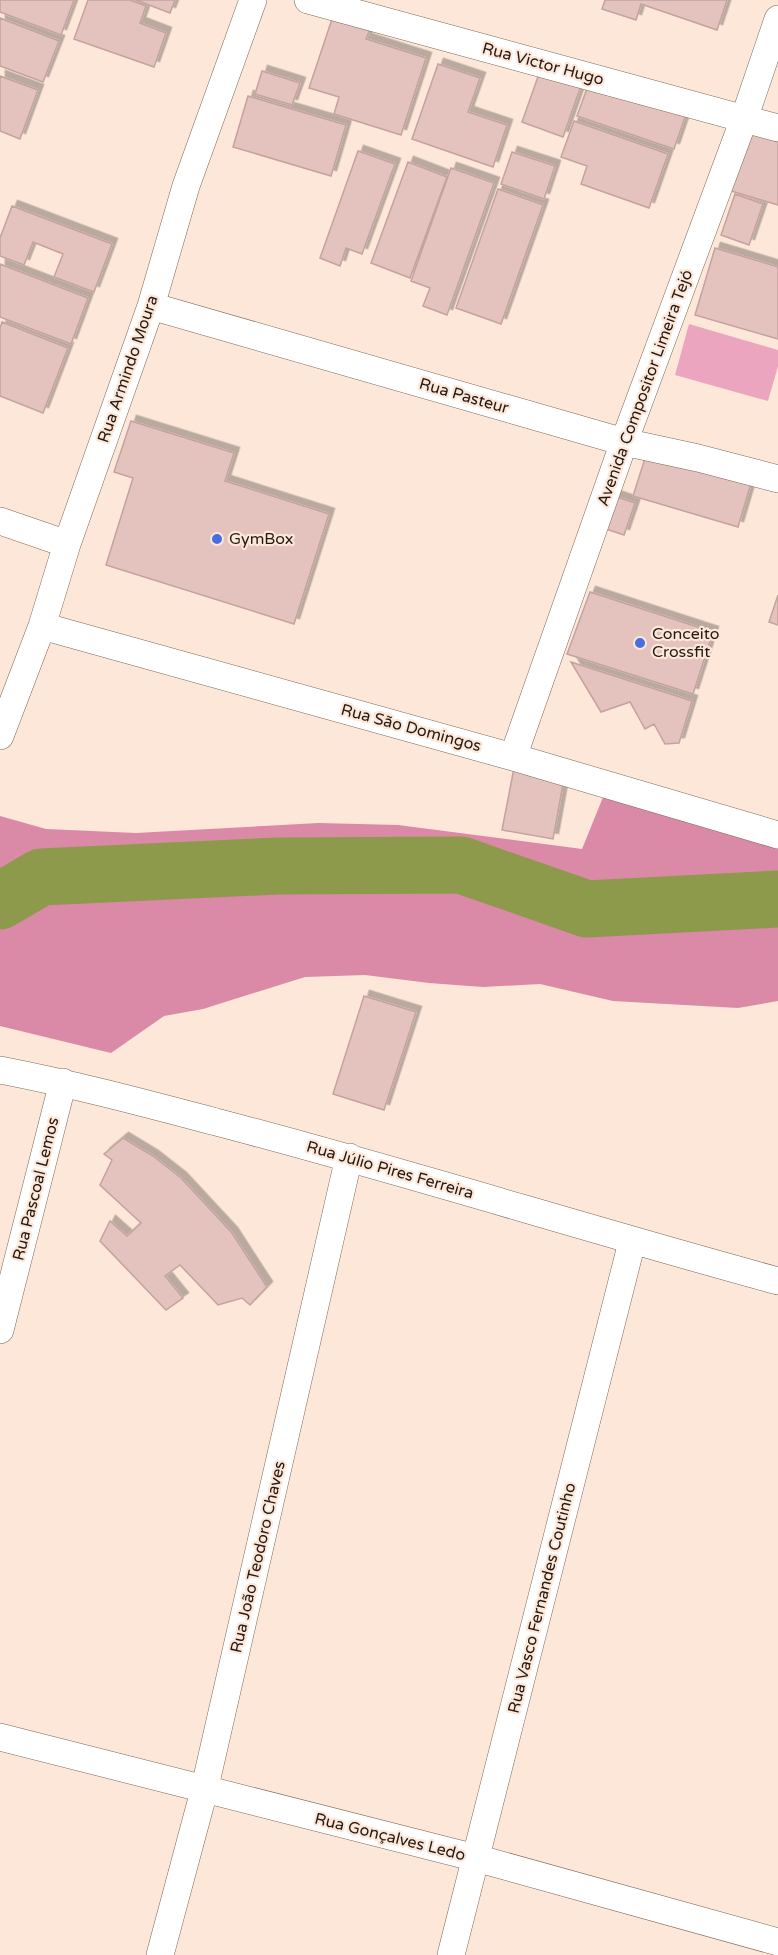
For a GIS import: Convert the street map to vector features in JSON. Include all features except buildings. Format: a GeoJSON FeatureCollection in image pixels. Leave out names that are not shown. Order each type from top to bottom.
{"type":"FeatureCollection","features":[{"type":"Feature","properties":{"kind":"street","name":"Rua Armindo Moura"},"geometry":{"type":"LineString","coordinates":[[0,736],[42,626],[67,544],[151,306],[186,186],[253,0]]}},
{"type":"Feature","properties":{"kind":"street","name":"Rua Victor Hugo"},"geometry":{"type":"LineString","coordinates":[[308,0],[778,128]]}},
{"type":"Feature","properties":{"kind":"street","name":"Avenida Compositor Limeira Tejó"},"geometry":{"type":"LineString","coordinates":[[513,757],[624,441],[744,119],[778,19]]}},
{"type":"Feature","properties":{"kind":"street","name":"Rua Pasteur"},"geometry":{"type":"LineString","coordinates":[[151,306],[624,441],[778,479]]}},
{"type":"Feature","properties":{"kind":"street"},"geometry":{"type":"LineString","coordinates":[[0,521],[67,544]]}},
{"type":"Feature","properties":{"kind":"street","name":"Rua São Domingos"},"geometry":{"type":"LineString","coordinates":[[42,626],[513,757],[778,835]]}},
{"type":"Feature","properties":{"kind":"street","name":"Rua Júlio Pires Ferreira"},"geometry":{"type":"LineString","coordinates":[[0,1070],[63,1082],[349,1157],[632,1242],[778,1281]]}},
{"type":"Feature","properties":{"kind":"street","name":"Rua Pascoal Lemos"},"geometry":{"type":"LineString","coordinates":[[0,1330],[63,1082]]}},
{"type":"Feature","properties":{"kind":"street","name":"Rua João Teodoro Chaves"},"geometry":{"type":"LineString","coordinates":[[160,1955],[204,1791],[349,1157]]}},
{"type":"Feature","properties":{"kind":"street","name":"Rua Vasco Fernandes Coutinho"},"geometry":{"type":"LineString","coordinates":[[451,1955],[632,1242]]}},
{"type":"Feature","properties":{"kind":"street","name":"Rua Gonçalves Ledo"},"geometry":{"type":"LineString","coordinates":[[0,1737],[204,1791],[476,1858],[778,1942]]}},
{"type":"Feature","properties":{"kind":"shaded area"},"geometry":{"type":"Polygon","coordinates":[[[689,324],[778,350],[778,366],[768,401],[675,375],[689,324]]]}},
{"type":"Feature","properties":{"kind":"shaded area"},"geometry":{"type":"Polygon","coordinates":[[[610,780],[778,826],[778,1001],[738,1008],[613,1001],[540,984],[483,987],[365,975],[305,977],[203,1009],[164,1016],[111,1053],[0,1026],[0,816],[46,829],[136,833],[319,823],[398,825],[582,849],[610,780]]]}},
{"type":"Feature","properties":{"kind":"waterway"},"geometry":{"type":"LineString","coordinates":[[0,901],[41,877],[278,866],[461,865],[587,909],[778,899]]}},
{"type":"Feature","properties":{"kind":"place","name":"GymBox"},"geometry":{"type":"Point","coordinates":[217,539]}},
{"type":"Feature","properties":{"kind":"place","name":"Conceito Crossfit"},"geometry":{"type":"Point","coordinates":[640,643]}}]}
